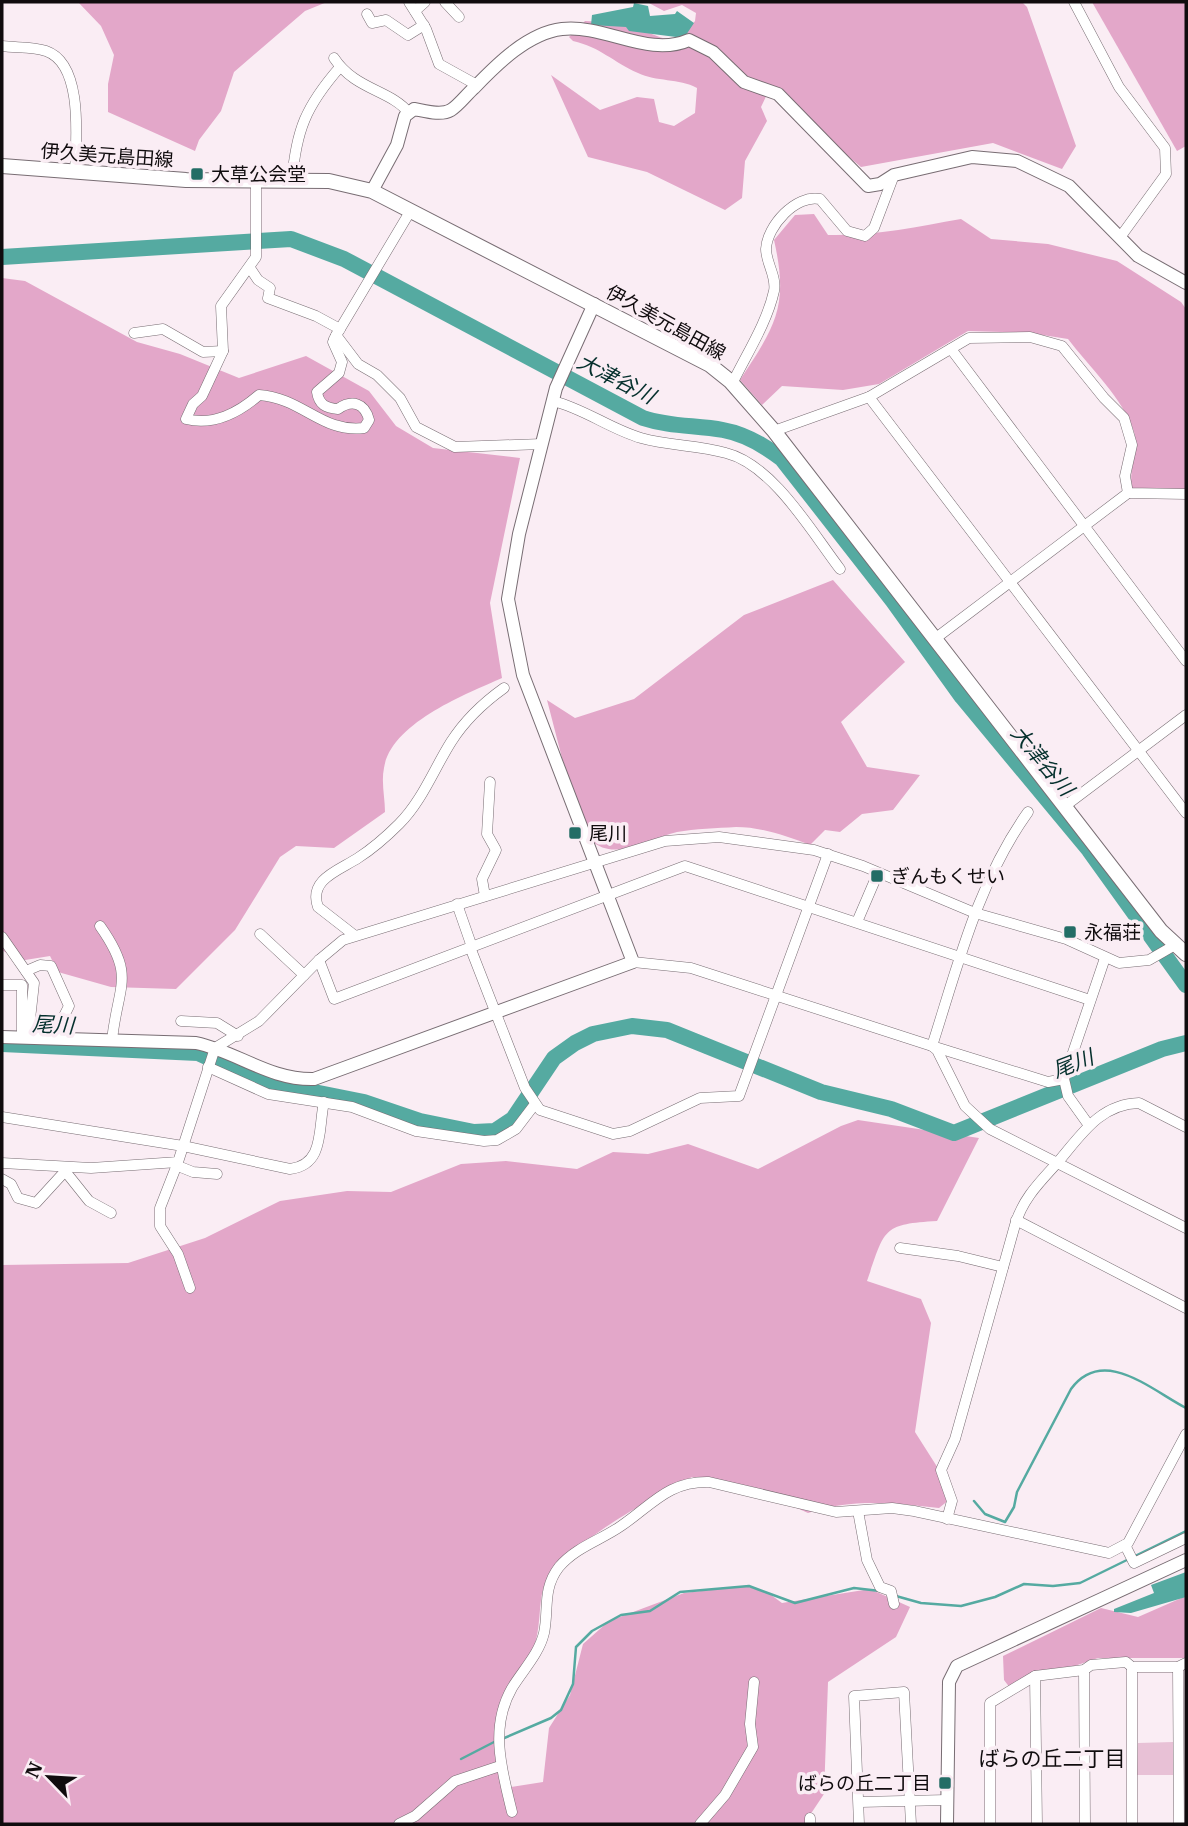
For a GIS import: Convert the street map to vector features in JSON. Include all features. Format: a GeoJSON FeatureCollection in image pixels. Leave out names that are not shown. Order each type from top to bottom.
{"type":"FeatureCollection","features":[{"type":"Feature","properties":{"kind":"main road","name":"伊久美元島田線"},"geometry":{"type":"LineString","coordinates":[[2,166],[75,173],[256,182],[329,181],[372,191],[700,359],[732,384],[774,431],[1176,949]]}},
{"type":"Feature","properties":{"kind":"street"},"geometry":{"type":"LineString","coordinates":[[425,2],[412,6],[424,25],[439,64],[477,85]]}},
{"type":"Feature","properties":{"kind":"street"},"geometry":{"type":"LineString","coordinates":[[445,2],[459,17]]}},
{"type":"Feature","properties":{"kind":"street"},"geometry":{"type":"LineString","coordinates":[[1074,2],[1119,86],[1165,148],[1166,174],[1121,236]]}},
{"type":"Feature","properties":{"kind":"street"},"geometry":{"type":"LineString","coordinates":[[367,13],[372,23],[386,20],[408,35],[424,25]]}},
{"type":"Feature","properties":{"kind":"street"},"geometry":{"type":"LineString","coordinates":[[372,191],[397,145],[405,116],[414,110],[451,111],[508,55],[528,42],[562,29],[589,31],[658,46],[676,46],[689,40],[713,52],[744,82],[778,94],[868,186],[880,184],[894,175],[972,157],[1017,162],[1069,186],[1138,256],[1186,283]]}},
{"type":"Feature","properties":{"kind":"street"},"geometry":{"type":"LineString","coordinates":[[2,46],[45,51],[57,58],[67,70],[76,120],[75,173]]}},
{"type":"Feature","properties":{"kind":"street"},"geometry":{"type":"LineString","coordinates":[[334,58],[340,67],[380,95],[400,102],[409,113]]}},
{"type":"Feature","properties":{"kind":"street"},"geometry":{"type":"LineString","coordinates":[[292,181],[295,140],[302,120],[324,85],[340,67]]}},
{"type":"Feature","properties":{"kind":"street"},"geometry":{"type":"LineString","coordinates":[[732,384],[771,304],[775,287],[766,250],[768,240],[783,215],[804,200],[820,199],[847,231],[865,236],[874,228],[894,175]]}},
{"type":"Feature","properties":{"kind":"street"},"geometry":{"type":"LineString","coordinates":[[256,182],[257,247],[250,268],[221,306],[223,351],[202,396],[193,404],[186,419],[218,420],[242,410],[260,395],[280,397],[341,429],[364,428],[369,420],[366,410],[356,403],[347,403],[338,409],[326,408],[318,400],[317,392],[339,373],[342,362],[335,338],[411,210]]}},
{"type":"Feature","properties":{"kind":"street"},"geometry":{"type":"LineString","coordinates":[[250,268],[258,280],[270,288],[268,298],[316,316],[358,364],[377,375],[400,398],[416,427],[455,447],[542,444]]}},
{"type":"Feature","properties":{"kind":"street"},"geometry":{"type":"LineString","coordinates":[[594,304],[554,395],[512,567],[510,610],[523,676],[633,962]]}},
{"type":"Feature","properties":{"kind":"street"},"geometry":{"type":"LineString","coordinates":[[134,333],[163,328],[203,352],[223,351]]}},
{"type":"Feature","properties":{"kind":"street"},"geometry":{"type":"LineString","coordinates":[[774,431],[869,397],[969,338],[1030,337],[1062,346],[1104,398],[1125,418],[1130,430],[1131,453],[1125,476],[1128,493]]}},
{"type":"Feature","properties":{"kind":"street"},"geometry":{"type":"LineString","coordinates":[[951,349],[1186,661]]}},
{"type":"Feature","properties":{"kind":"street"},"geometry":{"type":"LineString","coordinates":[[554,395],[640,438],[724,452],[753,464],[770,479],[840,569]]}},
{"type":"Feature","properties":{"kind":"street"},"geometry":{"type":"LineString","coordinates":[[869,397],[1186,813]]}},
{"type":"Feature","properties":{"kind":"street"},"geometry":{"type":"LineString","coordinates":[[936,638],[1128,493],[1186,494]]}},
{"type":"Feature","properties":{"kind":"street"},"geometry":{"type":"LineString","coordinates":[[354,935],[318,907],[316,900],[320,884],[329,874],[358,858],[399,823],[464,724],[485,702],[504,688]]}},
{"type":"Feature","properties":{"kind":"street"},"geometry":{"type":"LineString","coordinates":[[1065,806],[1186,715]]}},
{"type":"Feature","properties":{"kind":"street"},"geometry":{"type":"LineString","coordinates":[[485,896],[482,879],[495,850],[487,834],[490,782]]}},
{"type":"Feature","properties":{"kind":"street"},"geometry":{"type":"LineString","coordinates":[[932,1046],[975,913],[1003,847],[1028,812]]}},
{"type":"Feature","properties":{"kind":"street"},"geometry":{"type":"LineString","coordinates":[[190,1288],[184,1268],[163,1233],[159,1218],[162,1201],[178,1164],[215,1050],[259,1021],[331,948],[354,935],[665,841],[702,836],[795,846],[828,854],[975,913],[1066,939],[1105,958],[1129,964],[1149,960],[1176,949]]}},
{"type":"Feature","properties":{"kind":"street"},"geometry":{"type":"LineString","coordinates":[[457,904],[496,1013],[534,1103],[540,1110],[582,1126],[622,1133],[693,1100],[739,1096],[828,854]]}},
{"type":"Feature","properties":{"kind":"street"},"geometry":{"type":"LineString","coordinates":[[318,960],[334,999],[685,866],[1090,1000]]}},
{"type":"Feature","properties":{"kind":"street"},"geometry":{"type":"LineString","coordinates":[[857,922],[878,873]]}},
{"type":"Feature","properties":{"kind":"street"},"geometry":{"type":"LineString","coordinates":[[100,926],[116,950],[124,975],[112,1040]]}},
{"type":"Feature","properties":{"kind":"street"},"geometry":{"type":"LineString","coordinates":[[260,934],[304,975]]}},
{"type":"Feature","properties":{"kind":"street"},"geometry":{"type":"LineString","coordinates":[[2,937],[34,982],[25,1038]]}},
{"type":"Feature","properties":{"kind":"street"},"geometry":{"type":"LineString","coordinates":[[1088,1124],[1068,1096],[1064,1082],[1105,958]]}},
{"type":"Feature","properties":{"kind":"street"},"geometry":{"type":"LineString","coordinates":[[2,1037],[184,1041],[215,1050],[280,1077],[314,1079],[633,962],[677,964],[1048,1082],[1064,1082]]}},
{"type":"Feature","properties":{"kind":"street"},"geometry":{"type":"LineString","coordinates":[[26,971],[40,965],[51,966],[69,1006],[63,1018],[60,1039]]}},
{"type":"Feature","properties":{"kind":"street"},"geometry":{"type":"LineString","coordinates":[[2,985],[22,985],[25,1038]]}},
{"type":"Feature","properties":{"kind":"street"},"geometry":{"type":"LineString","coordinates":[[181,1021],[217,1023],[238,1036]]}},
{"type":"Feature","properties":{"kind":"street"},"geometry":{"type":"LineString","coordinates":[[932,1046],[937,1050],[957,1094],[974,1116],[990,1129],[1186,1228]]}},
{"type":"Feature","properties":{"kind":"street"},"geometry":{"type":"LineString","coordinates":[[208,1066],[258,1091],[352,1107],[416,1130],[490,1141],[516,1129],[534,1103]]}},
{"type":"Feature","properties":{"kind":"street"},"geometry":{"type":"LineString","coordinates":[[2,1117],[183,1146],[295,1169],[306,1163],[318,1148],[324,1102]]}},
{"type":"Feature","properties":{"kind":"street"},"geometry":{"type":"LineString","coordinates":[[947,1519],[952,1501],[941,1469],[955,1439],[1016,1220],[1032,1190],[1088,1124],[1109,1110],[1135,1103],[1186,1127]]}},
{"type":"Feature","properties":{"kind":"street"},"geometry":{"type":"LineString","coordinates":[[2,1163],[67,1169],[178,1164],[193,1172],[217,1174]]}},
{"type":"Feature","properties":{"kind":"street"},"geometry":{"type":"LineString","coordinates":[[2,1180],[10,1184],[18,1198],[36,1203],[67,1169]]}},
{"type":"Feature","properties":{"kind":"street"},"geometry":{"type":"LineString","coordinates":[[67,1169],[89,1201],[111,1213]]}},
{"type":"Feature","properties":{"kind":"street"},"geometry":{"type":"LineString","coordinates":[[1016,1220],[1186,1308]]}},
{"type":"Feature","properties":{"kind":"street"},"geometry":{"type":"LineString","coordinates":[[900,1248],[958,1256],[1003,1267]]}},
{"type":"Feature","properties":{"kind":"street"},"geometry":{"type":"LineString","coordinates":[[1129,1554],[1186,1434]]}},
{"type":"Feature","properties":{"kind":"street"},"geometry":{"type":"LineString","coordinates":[[512,1812],[498,1748],[505,1704],[538,1650],[545,1631],[544,1604],[558,1569],[588,1545],[621,1527],[667,1490],[694,1482],[728,1485],[806,1507],[836,1512],[892,1508],[1108,1553],[1129,1554],[1186,1538]]}},
{"type":"Feature","properties":{"kind":"street"},"geometry":{"type":"LineString","coordinates":[[858,1511],[867,1560],[880,1587],[891,1591],[894,1604]]}},
{"type":"Feature","properties":{"kind":"street"},"geometry":{"type":"LineString","coordinates":[[947,1824],[949,1682],[957,1666],[1186,1560]]}},
{"type":"Feature","properties":{"kind":"street"},"geometry":{"type":"LineString","coordinates":[[990,1824],[990,1703],[1035,1676],[1084,1670],[1091,1665],[1126,1662],[1132,1667],[1182,1665],[1179,1824]]}},
{"type":"Feature","properties":{"kind":"street"},"geometry":{"type":"LineString","coordinates":[[1132,1667],[1132,1824]]}},
{"type":"Feature","properties":{"kind":"street"},"geometry":{"type":"LineString","coordinates":[[1084,1670],[1085,1824]]}},
{"type":"Feature","properties":{"kind":"street"},"geometry":{"type":"LineString","coordinates":[[1035,1676],[1037,1824]]}},
{"type":"Feature","properties":{"kind":"street"},"geometry":{"type":"LineString","coordinates":[[700,1824],[725,1795],[753,1747],[750,1724],[754,1682]]}},
{"type":"Feature","properties":{"kind":"street"},"geometry":{"type":"LineString","coordinates":[[859,1824],[853,1696],[904,1692],[912,1801],[911,1824]]}},
{"type":"Feature","properties":{"kind":"street"},"geometry":{"type":"LineString","coordinates":[[399,1824],[415,1816],[455,1781],[500,1766]]}},
{"type":"Feature","properties":{"kind":"street"},"geometry":{"type":"LineString","coordinates":[[860,1801],[947,1800]]}},
{"type":"Feature","properties":{"kind":"shaded area"},"geometry":{"type":"Polygon","coordinates":[[[78,2],[327,2],[305,11],[234,72],[221,111],[199,140],[195,151],[108,112],[108,84],[114,55],[101,26],[78,2]]]}},
{"type":"Feature","properties":{"kind":"shaded area"},"geometry":{"type":"Polygon","coordinates":[[[647,2],[1022,2],[1027,7],[1076,146],[1062,169],[993,143],[861,167],[769,90],[761,107],[767,121],[745,161],[742,198],[725,210],[647,172],[588,157],[551,75],[600,110],[637,97],[654,99],[659,122],[674,126],[695,113],[697,88],[645,76],[569,37],[585,21],[626,24],[672,39],[687,31],[695,21],[696,13],[682,5],[664,11],[647,2]]]}},
{"type":"Feature","properties":{"kind":"shaded area"},"geometry":{"type":"Polygon","coordinates":[[[1092,2],[1186,2],[1186,146],[1177,151],[1092,2]]]}},
{"type":"Feature","properties":{"kind":"shaded area"},"geometry":{"type":"Polygon","coordinates":[[[634,3],[648,6],[650,16],[675,14],[677,11],[694,23],[684,38],[629,31],[626,27],[591,25],[592,15],[633,7],[634,3]]]}},
{"type":"Feature","properties":{"kind":"shaded area"},"geometry":{"type":"Polygon","coordinates":[[[814,214],[828,235],[878,232],[961,219],[991,239],[1048,244],[1117,261],[1181,302],[1186,309],[1186,491],[1132,491],[1135,438],[1129,420],[1114,396],[1068,339],[1030,333],[968,331],[879,384],[843,390],[782,386],[762,405],[740,380],[763,344],[776,314],[780,282],[774,240],[795,215],[814,214]]]}},
{"type":"Feature","properties":{"kind":"shaded area"},"geometry":{"type":"Polygon","coordinates":[[[2,278],[25,281],[137,342],[180,354],[239,378],[306,356],[369,391],[396,426],[433,448],[520,458],[490,603],[502,678],[432,712],[400,737],[384,768],[385,812],[334,848],[296,846],[280,857],[235,930],[176,989],[111,987],[58,972],[50,956],[19,961],[2,950],[2,278]]]}},
{"type":"Feature","properties":{"kind":"shaded area"},"geometry":{"type":"Polygon","coordinates":[[[833,580],[905,662],[841,722],[867,767],[920,775],[893,810],[862,814],[840,832],[825,830],[810,845],[783,835],[745,827],[677,832],[621,849],[600,847],[591,840],[562,758],[547,700],[575,718],[634,699],[744,615],[833,580]]]}},
{"type":"Feature","properties":{"kind":"shaded area"},"geometry":{"type":"Polygon","coordinates":[[[858,1120],[979,1138],[937,1221],[905,1224],[888,1233],[882,1240],[867,1281],[921,1299],[931,1323],[915,1432],[955,1495],[939,1508],[890,1503],[857,1504],[808,1513],[779,1500],[692,1477],[611,1523],[571,1553],[555,1569],[543,1591],[534,1647],[506,1705],[498,1735],[499,1769],[504,1788],[543,1782],[549,1728],[570,1695],[583,1644],[609,1621],[684,1593],[745,1586],[767,1592],[782,1603],[870,1589],[910,1607],[896,1637],[828,1682],[824,1794],[804,1824],[2,1824],[2,1265],[128,1263],[205,1238],[280,1201],[347,1191],[391,1192],[461,1164],[506,1161],[577,1169],[613,1152],[648,1154],[688,1144],[758,1169],[858,1120]]]}},
{"type":"Feature","properties":{"kind":"shaded area"},"geometry":{"type":"Polygon","coordinates":[[[1186,1572],[1186,1597],[1131,1613],[1114,1612],[1114,1609],[1154,1593],[1151,1585],[1186,1572]]]}},
{"type":"Feature","properties":{"kind":"shaded area"},"geometry":{"type":"Polygon","coordinates":[[[1186,1596],[1186,1658],[1098,1658],[1010,1688],[1004,1680],[1003,1656],[1101,1608],[1138,1617],[1186,1596]]]}},
{"type":"Feature","properties":{"kind":"shaded area"},"geometry":{"type":"Polygon","coordinates":[[[1173,1742],[1173,1775],[1137,1775],[1138,1743],[1173,1742]]]}},
{"type":"Feature","properties":{"kind":"waterway","name":"大津谷川"},"geometry":{"type":"LineString","coordinates":[[2,257],[291,239],[344,259],[643,418],[731,432],[761,445],[782,459],[893,601],[962,697],[1089,850],[1186,985]]}},
{"type":"Feature","properties":{"kind":"waterway","name":"尾川"},"geometry":{"type":"LineString","coordinates":[[2,1044],[198,1053],[259,1081],[364,1102],[420,1121],[474,1132],[495,1131],[513,1119],[554,1058],[575,1043],[593,1034],[632,1026],[667,1030],[821,1092],[891,1109],[954,1133],[1162,1049],[1186,1043]]}},
{"type":"Feature","properties":{"kind":"waterway"},"geometry":{"type":"LineString","coordinates":[[974,1501],[985,1514],[1005,1522],[1014,1507],[1017,1492],[1071,1389],[1084,1377],[1097,1371],[1127,1375],[1186,1408]]}},
{"type":"Feature","properties":{"kind":"waterway"},"geometry":{"type":"LineString","coordinates":[[896,1596],[921,1603],[961,1606],[995,1597],[1024,1584],[1053,1586],[1080,1583],[1186,1531]]}},
{"type":"Feature","properties":{"kind":"waterway"},"geometry":{"type":"LineString","coordinates":[[502,1739],[551,1718],[561,1710],[573,1684],[576,1647],[592,1631],[621,1615],[650,1611],[680,1592],[749,1586],[795,1603],[854,1588],[880,1591]]}},
{"type":"Feature","properties":{"kind":"waterway"},"geometry":{"type":"LineString","coordinates":[[461,1759],[496,1741]]}},
{"type":"Feature","properties":{"kind":"place","name":"大草公会堂"},"geometry":{"type":"Point","coordinates":[197,174]}},
{"type":"Feature","properties":{"kind":"place","name":"尾川"},"geometry":{"type":"Point","coordinates":[575,833]}},
{"type":"Feature","properties":{"kind":"place","name":"ぎんもくせい"},"geometry":{"type":"Point","coordinates":[877,876]}},
{"type":"Feature","properties":{"kind":"place","name":"永福荘"},"geometry":{"type":"Point","coordinates":[1070,932]}},
{"type":"Feature","properties":{"kind":"place","name":"ばらの丘二丁目"},"geometry":{"type":"Point","coordinates":[945,1783]}},
{"type":"Feature","properties":{"kind":"district","name":"ばらの丘二丁目"},"geometry":{"type":"Point","coordinates":[1052,1759]}}]}
